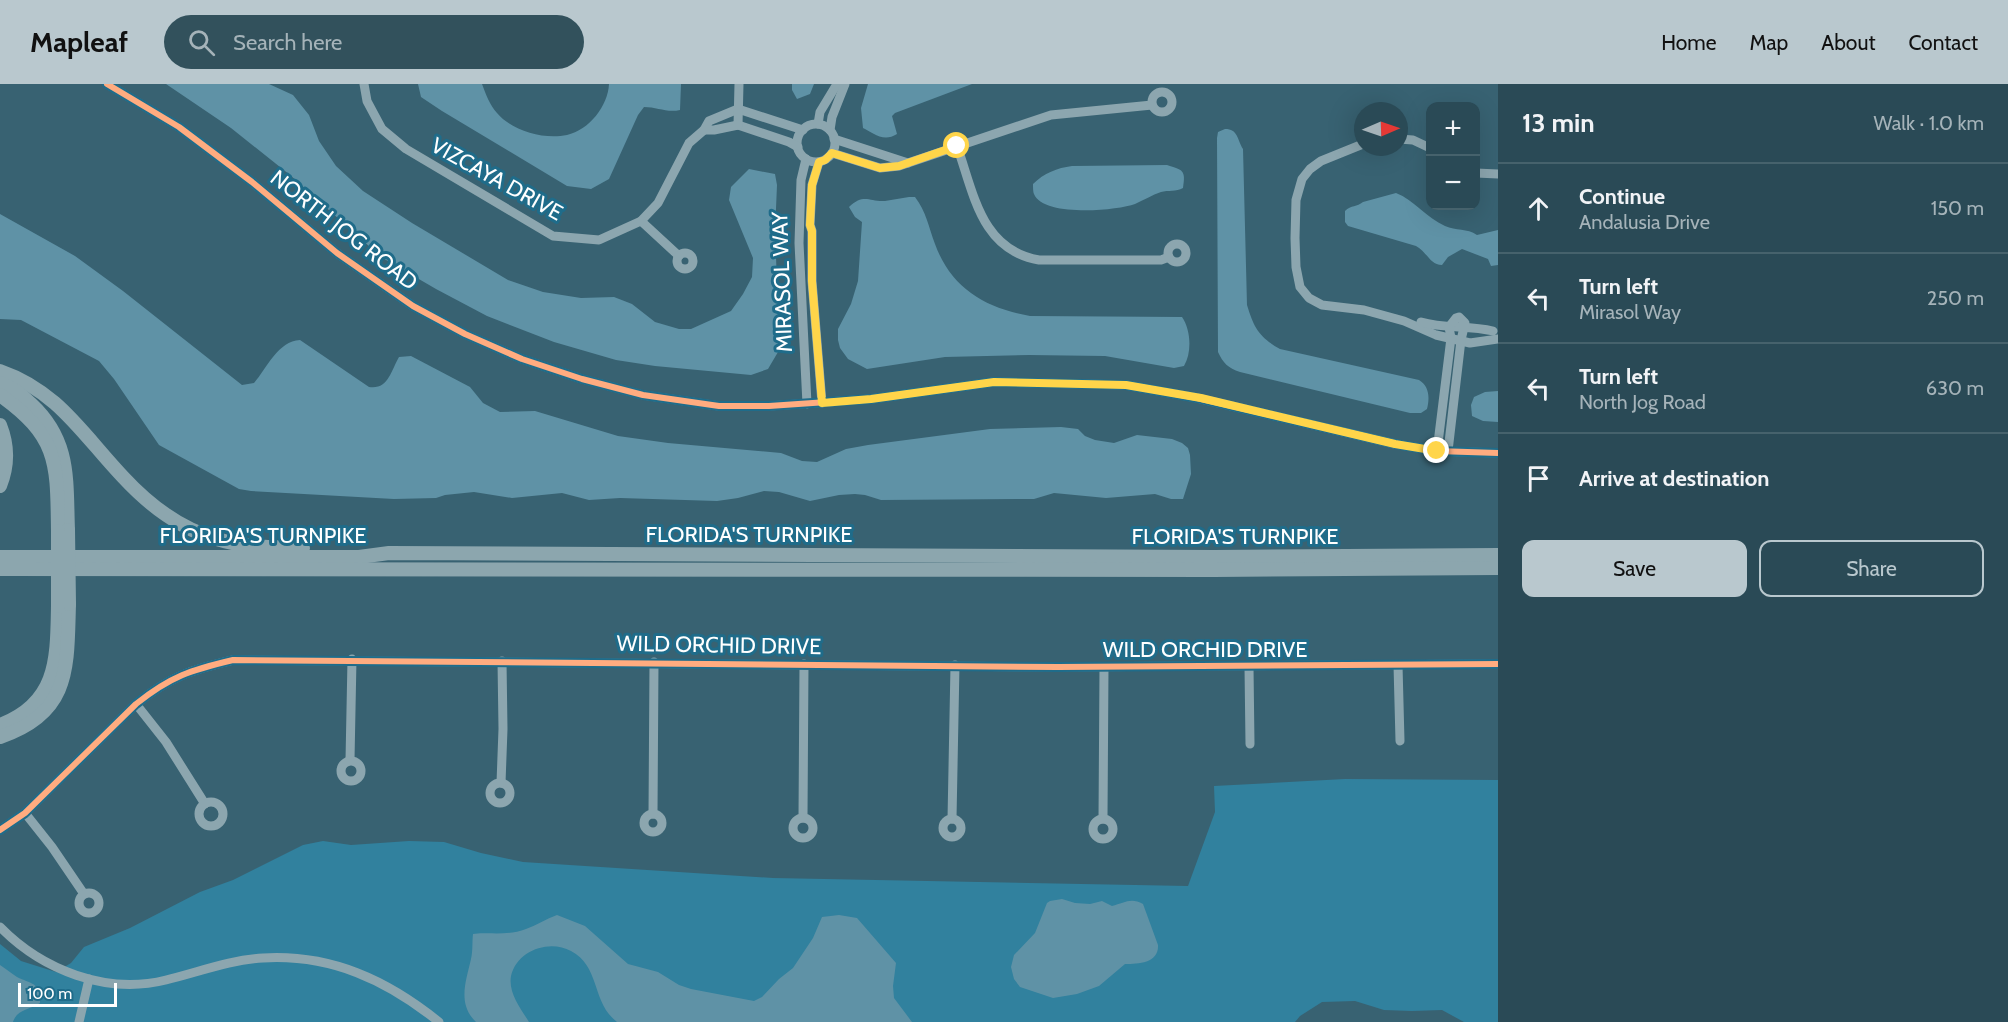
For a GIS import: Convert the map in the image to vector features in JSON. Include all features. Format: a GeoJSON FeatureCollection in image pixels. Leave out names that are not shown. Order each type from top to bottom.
{"type":"FeatureCollection","features":[{"type":"Feature","properties":{"kind":"highway"},"geometry":{"type":"LineString","coordinates":[[0,371],[19,378],[47,395],[74,420],[123,477],[157,509],[196,532],[216,539],[255,546],[358,550],[389,554]]}},
{"type":"Feature","properties":{"kind":"highway"},"geometry":{"type":"LineString","coordinates":[[0,383],[21,394],[49,424],[59,442],[65,466],[63,605],[67,664],[62,685],[40,717],[0,737]]}},
{"type":"Feature","properties":{"kind":"highway"},"geometry":{"type":"LineString","coordinates":[[0,395],[34,423],[45,440],[57,478],[63,531]]}},
{"type":"Feature","properties":{"kind":"highway"},"geometry":{"type":"LineString","coordinates":[[0,425],[5,437],[6,461],[0,486]]}},
{"type":"Feature","properties":{"kind":"highway","name":"FLORIDA'S TURNPIKE"},"geometry":{"type":"LineString","coordinates":[[0,557],[359,557],[389,554],[1214,557],[1498,555]]}},
{"type":"Feature","properties":{"kind":"highway","name":"FLORIDA'S TURNPIKE"},"geometry":{"type":"LineString","coordinates":[[0,569],[1226,570],[1498,568]]}},
{"type":"Feature","properties":{"kind":"highway"},"geometry":{"type":"LineString","coordinates":[[0,578],[39,569]]}},
{"type":"Feature","properties":{"kind":"highway"},"geometry":{"type":"LineString","coordinates":[[0,725],[28,710],[38,699],[53,672],[63,605]]}},
{"type":"Feature","properties":{"kind":"street","name":"NORTH JOG ROAD"},"geometry":{"type":"LineString","coordinates":[[107,84],[179,127],[252,182],[337,253],[410,304],[465,334],[532,362],[582,379],[643,395],[718,406],[768,406],[871,399],[994,382],[1126,385],[1201,398],[1395,444],[1437,451],[1498,453]]}},
{"type":"Feature","properties":{"kind":"street","name":"VIZCAYA DRIVE"},"geometry":{"type":"LineString","coordinates":[[364,84],[367,101],[382,129],[406,149],[553,236],[599,240],[642,221],[658,203],[689,144],[709,122],[738,109]]}},
{"type":"Feature","properties":{"kind":"street"},"geometry":{"type":"LineString","coordinates":[[738,124],[739,84]]}},
{"type":"Feature","properties":{"kind":"street"},"geometry":{"type":"LineString","coordinates":[[818,124],[820,112],[837,84]]}},
{"type":"Feature","properties":{"kind":"street"},"geometry":{"type":"LineString","coordinates":[[704,130],[738,124],[789,142],[798,147],[806,159],[819,162],[832,153],[832,117],[845,84]]}},
{"type":"Feature","properties":{"kind":"street"},"geometry":{"type":"LineString","coordinates":[[832,153],[880,168],[899,166],[1051,115],[1079,110],[1152,105]]}},
{"type":"Feature","properties":{"kind":"street"},"geometry":{"type":"LineString","coordinates":[[738,109],[802,130]]}},
{"type":"Feature","properties":{"kind":"street"},"geometry":{"type":"LineString","coordinates":[[798,147],[798,137],[802,130],[810,125],[818,124],[832,135],[908,163]]}},
{"type":"Feature","properties":{"kind":"street"},"geometry":{"type":"LineString","coordinates":[[1408,140],[1426,146]]}},
{"type":"Feature","properties":{"kind":"street"},"geometry":{"type":"LineString","coordinates":[[957,146],[983,219],[993,236],[1009,250],[1039,260],[1161,260],[1169,257]]}},
{"type":"Feature","properties":{"kind":"street"},"geometry":{"type":"LineString","coordinates":[[1354,148],[1321,161],[1302,179],[1296,200],[1295,238],[1297,279],[1300,287],[1309,298],[1322,305],[1364,310],[1417,323],[1436,335],[1458,340],[1495,336]]}},
{"type":"Feature","properties":{"kind":"street","name":"MIRASOL WAY"},"geometry":{"type":"LineString","coordinates":[[806,159],[801,180],[799,243],[807,404]]}},
{"type":"Feature","properties":{"kind":"street","name":"MIRASOL WAY"},"geometry":{"type":"LineString","coordinates":[[819,162],[815,176],[817,211],[816,225],[812,231],[812,281],[822,403]]}},
{"type":"Feature","properties":{"kind":"street"},"geometry":{"type":"LineString","coordinates":[[1480,173],[1498,174]]}},
{"type":"Feature","properties":{"kind":"street"},"geometry":{"type":"LineString","coordinates":[[642,221],[679,256]]}},
{"type":"Feature","properties":{"kind":"street"},"geometry":{"type":"LineString","coordinates":[[1417,323],[1431,318],[1448,326],[1484,329],[1495,336]]}},
{"type":"Feature","properties":{"kind":"street"},"geometry":{"type":"LineString","coordinates":[[1448,326],[1458,340],[1448,451]]}},
{"type":"Feature","properties":{"kind":"street"},"geometry":{"type":"LineString","coordinates":[[1437,451],[1458,340],[1465,328]]}},
{"type":"Feature","properties":{"kind":"street"},"geometry":{"type":"LineString","coordinates":[[350,760],[352,659]]}},
{"type":"Feature","properties":{"kind":"street","name":"WILD ORCHID DRIVE"},"geometry":{"type":"LineString","coordinates":[[0,830],[25,813],[136,704],[156,688],[181,674],[233,660],[352,659],[1104,667],[1498,664]]}},
{"type":"Feature","properties":{"kind":"street"},"geometry":{"type":"LineString","coordinates":[[501,783],[502,661]]}},
{"type":"Feature","properties":{"kind":"street"},"geometry":{"type":"LineString","coordinates":[[653,814],[654,662]]}},
{"type":"Feature","properties":{"kind":"street"},"geometry":{"type":"LineString","coordinates":[[803,818],[804,664]]}},
{"type":"Feature","properties":{"kind":"street"},"geometry":{"type":"LineString","coordinates":[[952,819],[955,665]]}},
{"type":"Feature","properties":{"kind":"street"},"geometry":{"type":"LineString","coordinates":[[1398,665],[1400,741]]}},
{"type":"Feature","properties":{"kind":"street"},"geometry":{"type":"LineString","coordinates":[[1103,819],[1104,667]]}},
{"type":"Feature","properties":{"kind":"street"},"geometry":{"type":"LineString","coordinates":[[1249,667],[1250,744]]}},
{"type":"Feature","properties":{"kind":"street"},"geometry":{"type":"LineString","coordinates":[[136,704],[166,742],[205,804]]}},
{"type":"Feature","properties":{"kind":"street"},"geometry":{"type":"LineString","coordinates":[[25,813],[52,847],[84,894]]}},
{"type":"Feature","properties":{"kind":"street"},"geometry":{"type":"LineString","coordinates":[[0,927],[25,950],[51,965],[89,979],[139,984],[165,980],[237,961],[291,958],[319,962],[367,976],[404,996],[438,1022]]}},
{"type":"Feature","properties":{"kind":"street"},"geometry":{"type":"LineString","coordinates":[[79,1022],[89,979]]}},
{"type":"Feature","properties":{"kind":"shaded area"},"geometry":{"type":"Polygon","coordinates":[[[166,84],[269,84],[293,95],[309,115],[319,141],[336,166],[363,191],[412,223],[508,280],[543,292],[581,298],[614,297],[632,304],[655,322],[679,329],[691,329],[731,311],[743,294],[752,277],[753,258],[729,200],[731,187],[749,169],[775,174],[777,185],[775,232],[778,352],[768,369],[751,375],[655,366],[616,360],[554,342],[487,316],[381,257],[290,175],[231,128],[166,84]]]}},
{"type":"Feature","properties":{"kind":"shaded area"},"geometry":{"type":"Polygon","coordinates":[[[418,84],[482,84],[492,107],[503,119],[529,133],[548,136],[567,135],[583,128],[601,108],[609,84],[681,84],[680,110],[644,107],[638,115],[609,179],[591,189],[567,186],[442,111],[421,97],[418,84]]]}},
{"type":"Feature","properties":{"kind":"shaded area"},"geometry":{"type":"Polygon","coordinates":[[[792,84],[814,84],[810,94],[797,99],[792,90],[792,84]]]}},
{"type":"Feature","properties":{"kind":"shaded area"},"geometry":{"type":"Polygon","coordinates":[[[868,84],[972,84],[895,113],[892,116],[897,134],[882,137],[863,128],[861,108],[868,84]]]}},
{"type":"Feature","properties":{"kind":"shaded area"},"geometry":{"type":"Polygon","coordinates":[[[1225,129],[1237,135],[1243,149],[1247,305],[1258,331],[1280,349],[1419,380],[1428,392],[1427,409],[1421,413],[1410,413],[1240,372],[1226,365],[1218,352],[1217,138],[1218,132],[1225,129]]]}},
{"type":"Feature","properties":{"kind":"shaded area"},"geometry":{"type":"Polygon","coordinates":[[[1167,165],[1182,172],[1183,188],[1161,192],[1126,207],[1097,210],[1065,209],[1040,201],[1033,192],[1033,184],[1037,180],[1066,167],[1167,165]]]}},
{"type":"Feature","properties":{"kind":"shaded area"},"geometry":{"type":"Polygon","coordinates":[[[1396,193],[1409,200],[1438,223],[1449,228],[1469,231],[1477,235],[1498,230],[1498,265],[1491,266],[1488,259],[1462,249],[1448,257],[1442,265],[1438,264],[1416,246],[1348,226],[1345,222],[1345,211],[1350,208],[1396,193]]]}},
{"type":"Feature","properties":{"kind":"shaded area"},"geometry":{"type":"Polygon","coordinates":[[[915,197],[922,208],[935,244],[950,273],[972,294],[998,308],[1030,316],[1182,317],[1187,328],[1189,342],[1187,361],[1184,366],[1174,368],[1105,356],[1029,355],[945,357],[867,369],[848,359],[840,348],[838,329],[851,304],[858,281],[862,222],[855,217],[849,207],[863,199],[885,201],[915,197]]]}},
{"type":"Feature","properties":{"kind":"shaded area"},"geometry":{"type":"Polygon","coordinates":[[[0,214],[75,256],[242,385],[254,383],[279,350],[285,345],[300,340],[369,387],[381,386],[385,383],[399,357],[411,356],[470,387],[483,403],[500,412],[535,411],[618,436],[781,453],[802,461],[817,462],[846,449],[868,445],[990,429],[1061,427],[1078,429],[1085,436],[1095,440],[1114,443],[1137,435],[1172,439],[1188,448],[1191,474],[1183,499],[1171,499],[1155,494],[1106,498],[1054,493],[1034,499],[881,500],[855,494],[810,501],[779,492],[764,491],[717,501],[620,498],[589,500],[562,493],[512,498],[474,492],[436,498],[394,499],[239,489],[159,445],[99,361],[21,320],[0,319],[0,214]]]}},
{"type":"Feature","properties":{"kind":"shaded area"},"geometry":{"type":"Polygon","coordinates":[[[1498,391],[1498,422],[1483,421],[1472,416],[1471,405],[1474,397],[1485,392],[1498,391]]]}},
{"type":"Feature","properties":{"kind":"shaded area"},"geometry":{"type":"Polygon","coordinates":[[[1345,779],[1498,780],[1498,1022],[1464,1022],[1442,1010],[1384,1010],[1355,1001],[1322,1002],[1300,1016],[1295,1022],[0,1022],[0,944],[21,961],[56,972],[71,963],[84,947],[130,928],[200,892],[233,880],[303,845],[323,841],[351,845],[409,841],[444,842],[523,862],[773,878],[1188,886],[1215,812],[1214,786],[1345,779]]]}},
{"type":"Feature","properties":{"kind":"shaded area"},"geometry":{"type":"Polygon","coordinates":[[[1062,899],[1090,904],[1102,901],[1112,906],[1131,901],[1143,904],[1158,945],[1155,956],[1142,963],[1125,964],[1099,986],[1077,994],[1053,998],[1020,987],[1014,979],[1011,967],[1014,955],[1035,933],[1047,903],[1062,899]]]}},
{"type":"Feature","properties":{"kind":"shaded area"},"geometry":{"type":"Polygon","coordinates":[[[557,915],[585,926],[628,964],[658,972],[679,985],[691,989],[754,1001],[762,997],[793,968],[813,938],[822,917],[839,915],[857,918],[896,963],[894,998],[912,1022],[617,1022],[603,1005],[592,975],[581,958],[571,951],[554,946],[535,949],[527,954],[514,967],[511,976],[513,995],[529,1022],[476,1022],[466,1008],[464,992],[472,956],[473,934],[520,931],[557,915]]]}},
{"type":"Feature","properties":{"kind":"shaded area"},"geometry":{"type":"Polygon","coordinates":[[[0,965],[37,987],[39,991],[40,1003],[21,1012],[13,1022],[0,1022],[0,965]]]}},
{"type":"Feature","properties":{"kind":"cycle path"},"geometry":{"type":"LineString","coordinates":[[107,84],[179,127],[252,182],[337,253],[413,306],[465,334],[522,359],[582,379],[643,395],[719,406],[769,406],[871,399],[994,382],[1126,385],[1197,398],[1395,444],[1437,451],[1498,453]]}},
{"type":"Feature","properties":{"kind":"cycle path"},"geometry":{"type":"LineString","coordinates":[[0,830],[25,813],[148,694],[182,675],[233,660],[1058,667],[1498,664]]}},
{"type":"Feature","properties":{"kind":"route"},"geometry":{"type":"LineString","coordinates":[[957,146],[899,166],[880,168],[832,153],[819,162],[812,185],[810,225],[822,403],[871,399],[994,382],[1126,385],[1201,398],[1395,444],[1437,451]]}}]}
